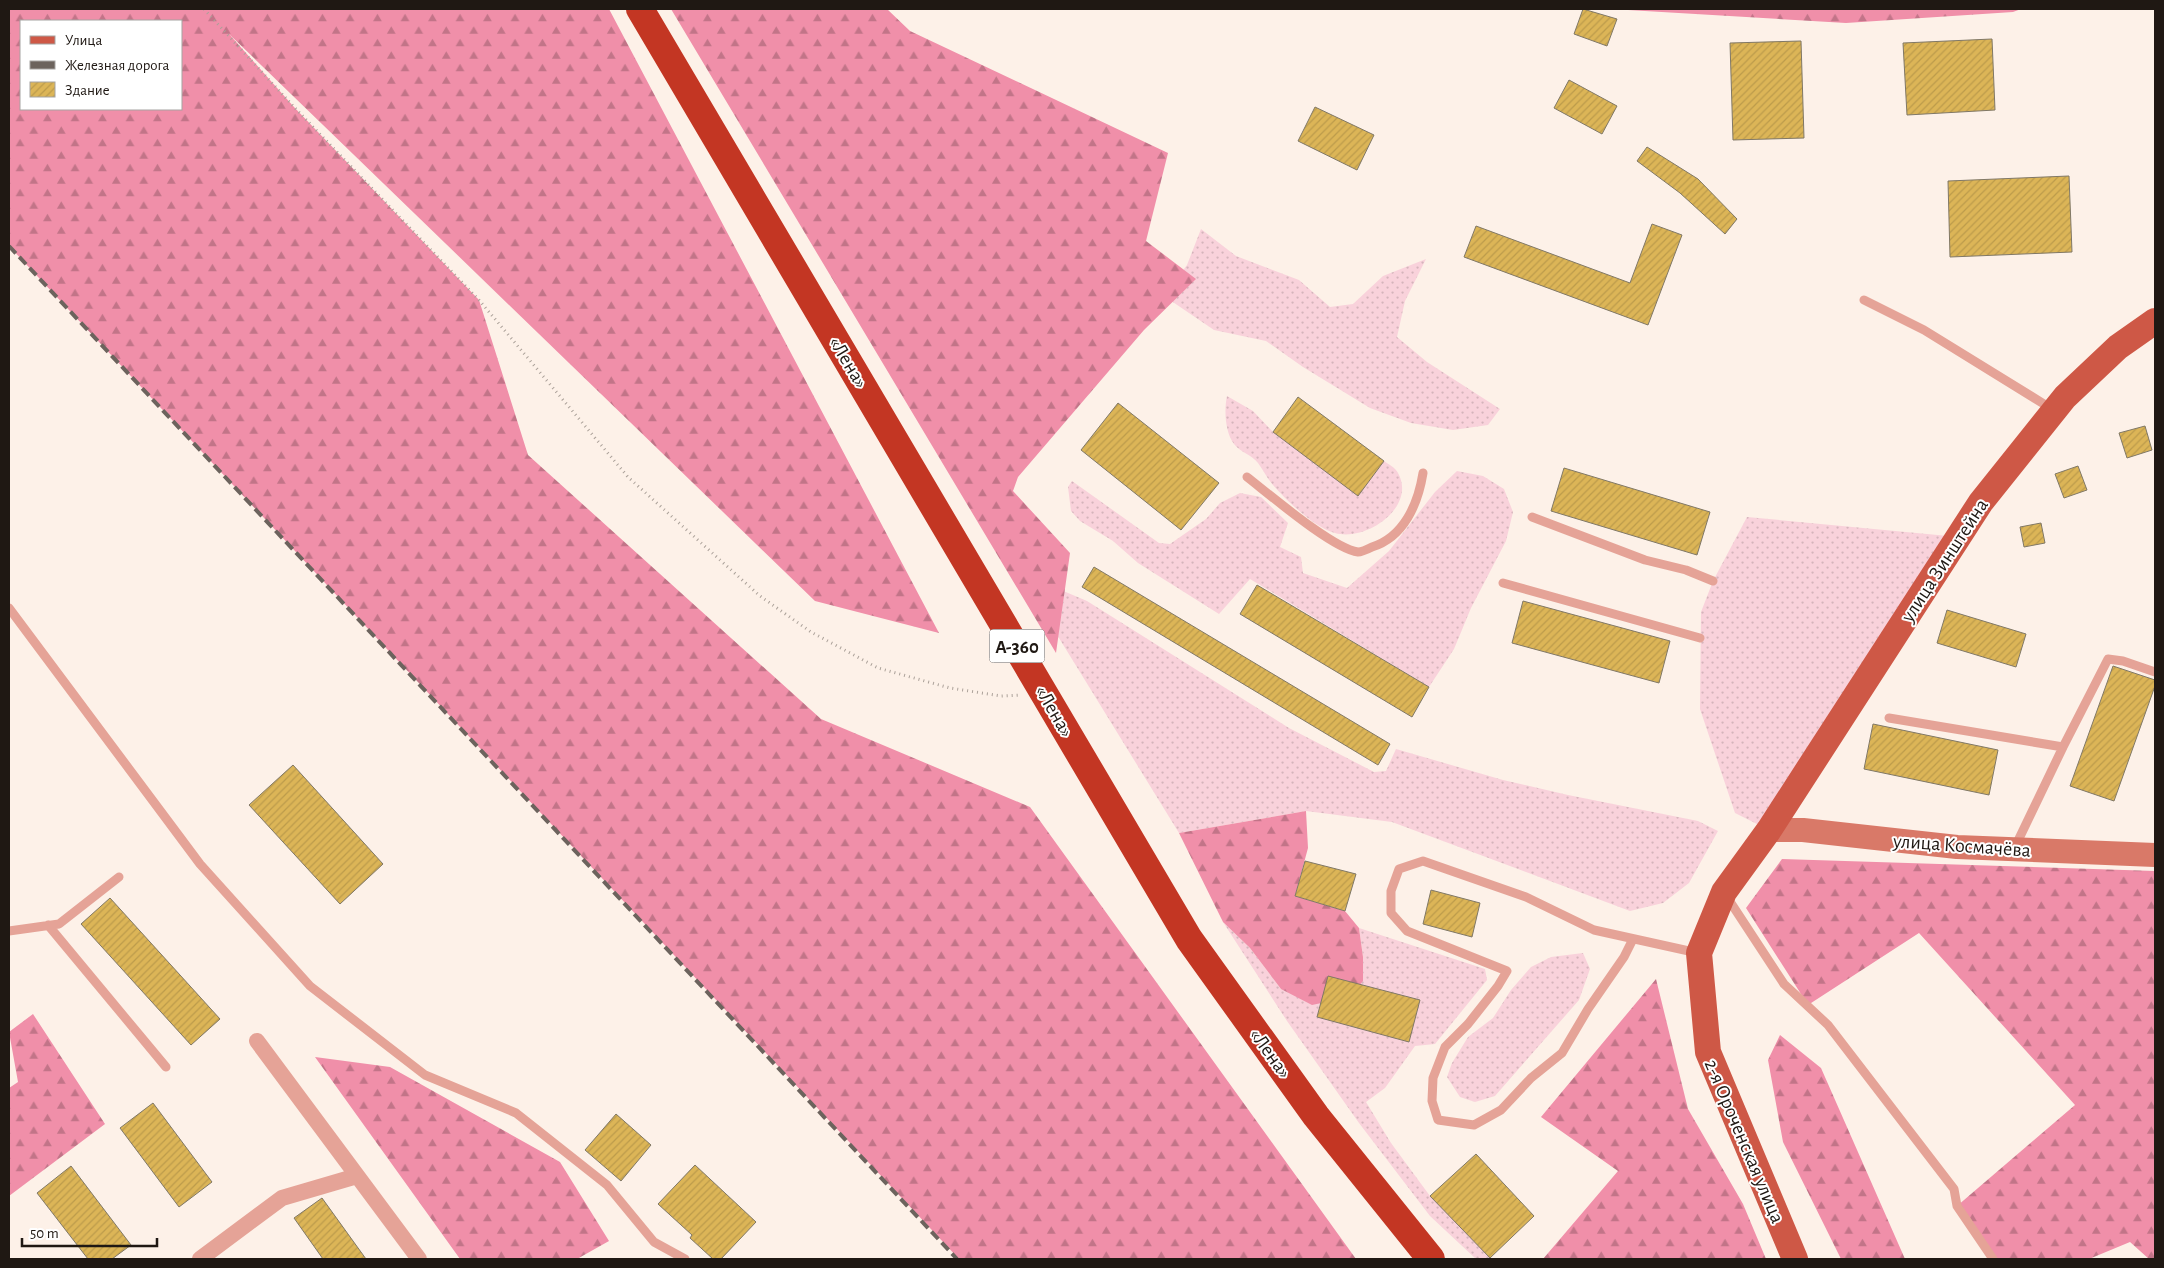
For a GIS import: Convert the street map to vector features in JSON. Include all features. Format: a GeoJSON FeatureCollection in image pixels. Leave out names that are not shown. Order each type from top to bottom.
{"type":"FeatureCollection","features":[{"type":"Feature","properties":{"kind":"highway","name":"«Лена»"},"geometry":{"type":"LineString","coordinates":[[640,9],[1189,938],[1316,1116],[1431,1259]]}},
{"type":"Feature","properties":{"kind":"main road","name":"улица Зинштейна"},"geometry":{"type":"LineString","coordinates":[[1769,830],[1981,502],[2065,396],[2118,347],[2155,321]]}},
{"type":"Feature","properties":{"kind":"main road","name":"улица Космачёва"},"geometry":{"type":"LineString","coordinates":[[1769,830],[1803,830],[1957,847],[2155,855]]}},
{"type":"Feature","properties":{"kind":"main road","name":"2-я Ороченская улица"},"geometry":{"type":"LineString","coordinates":[[1769,830],[1724,892],[1699,953],[1708,1052],[1795,1259]]}},
{"type":"Feature","properties":{"kind":"street"},"geometry":{"type":"LineString","coordinates":[[257,1041],[419,1259]]}},
{"type":"Feature","properties":{"kind":"street"},"geometry":{"type":"LineString","coordinates":[[200,1259],[282,1198],[357,1176]]}},
{"type":"Feature","properties":{"kind":"lane"},"geometry":{"type":"LineString","coordinates":[[1864,300],[1924,330],[2053,410]]}},
{"type":"Feature","properties":{"kind":"lane"},"geometry":{"type":"LineString","coordinates":[[1248,477],[1315,529],[1341,545],[1358,552],[1384,543],[1398,532],[1416,503],[1423,473]]}},
{"type":"Feature","properties":{"kind":"lane"},"geometry":{"type":"LineString","coordinates":[[1532,517],[1645,560],[1686,570],[1713,582]]}},
{"type":"Feature","properties":{"kind":"lane"},"geometry":{"type":"LineString","coordinates":[[1503,583],[1700,638]]}},
{"type":"Feature","properties":{"kind":"lane"},"geometry":{"type":"LineString","coordinates":[[9,608],[200,864],[310,986],[426,1074],[516,1113],[607,1185],[654,1242],[684,1259]]}},
{"type":"Feature","properties":{"kind":"lane"},"geometry":{"type":"LineString","coordinates":[[2014,849],[2063,746],[2108,659],[2123,661],[2155,672]]}},
{"type":"Feature","properties":{"kind":"lane"},"geometry":{"type":"LineString","coordinates":[[1889,718],[2063,746]]}},
{"type":"Feature","properties":{"kind":"lane"},"geometry":{"type":"LineString","coordinates":[[1633,939],[1624,957],[1588,1009],[1562,1053],[1531,1078],[1501,1110],[1474,1125],[1438,1120],[1432,1101],[1433,1078],[1445,1047],[1468,1024],[1498,986],[1507,971],[1407,931],[1391,912],[1391,891],[1399,869],[1423,861],[1526,897],[1594,930],[1699,953]]}},
{"type":"Feature","properties":{"kind":"lane"},"geometry":{"type":"LineString","coordinates":[[9,931],[59,924],[119,877]]}},
{"type":"Feature","properties":{"kind":"lane"},"geometry":{"type":"LineString","coordinates":[[1724,892],[1784,984],[1828,1025],[1954,1189],[1958,1206],[1993,1259]]}},
{"type":"Feature","properties":{"kind":"lane"},"geometry":{"type":"LineString","coordinates":[[48,925],[166,1067]]}},
{"type":"Feature","properties":{"kind":"path"},"geometry":{"type":"LineString","coordinates":[[204,9],[294,107],[479,300],[628,477],[760,596],[810,632],[878,668],[950,688],[1001,696],[1046,695]]}},
{"type":"Feature","properties":{"kind":"shaded area"},"geometry":{"type":"Polygon","coordinates":[[[1201,229],[1236,256],[1299,280],[1330,307],[1353,304],[1383,276],[1426,259],[1405,301],[1397,337],[1427,362],[1500,409],[1488,425],[1453,430],[1411,423],[1370,408],[1303,367],[1266,341],[1214,330],[1164,296],[1187,265],[1201,229]]]}},
{"type":"Feature","properties":{"kind":"shaded area"},"geometry":{"type":"Polygon","coordinates":[[[1227,396],[1253,411],[1273,432],[1358,495],[1384,461],[1390,465],[1397,471],[1402,486],[1401,498],[1395,509],[1374,527],[1361,532],[1335,533],[1319,526],[1286,499],[1258,463],[1234,444],[1226,421],[1227,396]]]}},
{"type":"Feature","properties":{"kind":"shaded area"},"geometry":{"type":"Polygon","coordinates":[[[1457,471],[1483,476],[1504,489],[1513,512],[1506,541],[1471,608],[1454,649],[1429,687],[1250,579],[1219,614],[1138,563],[1113,541],[1080,521],[1071,511],[1068,487],[1072,481],[1159,543],[1170,544],[1206,519],[1220,503],[1240,493],[1261,497],[1288,523],[1280,547],[1301,557],[1303,573],[1347,588],[1389,551],[1435,492],[1457,471]]]}},
{"type":"Feature","properties":{"kind":"shaded area"},"geometry":{"type":"Polygon","coordinates":[[[1747,517],[1959,537],[1769,830],[1735,813],[1700,709],[1701,612],[1713,581],[1747,517]]]}},
{"type":"Feature","properties":{"kind":"shaded area"},"geometry":{"type":"Polygon","coordinates":[[[1035,579],[1087,601],[1289,728],[1374,772],[1386,771],[1396,749],[1503,780],[1698,821],[1718,831],[1689,883],[1663,903],[1630,911],[1392,822],[1306,811],[1179,833],[1035,599],[1035,579]]]}},
{"type":"Feature","properties":{"kind":"shaded area"},"geometry":{"type":"Polygon","coordinates":[[[1223,922],[1250,948],[1281,989],[1363,957],[1359,928],[1485,969],[1487,980],[1435,1044],[1415,1046],[1385,1088],[1366,1102],[1391,1143],[1430,1196],[1491,1259],[1476,1259],[1430,1216],[1359,1123],[1287,1021],[1223,922]]]}},
{"type":"Feature","properties":{"kind":"shaded area"},"geometry":{"type":"Polygon","coordinates":[[[1583,953],[1590,969],[1579,1000],[1495,1096],[1475,1102],[1460,1097],[1447,1077],[1452,1063],[1468,1037],[1493,1018],[1511,990],[1531,967],[1551,957],[1583,953]]]}},
{"type":"Feature","properties":{"kind":"green space"},"geometry":{"type":"Polygon","coordinates":[[[9,9],[609,9],[939,633],[815,601],[229,34],[294,107],[479,300],[528,455],[821,719],[1030,807],[1356,1259],[959,1259],[9,246],[9,9]]]}},
{"type":"Feature","properties":{"kind":"green space"},"geometry":{"type":"Polygon","coordinates":[[[671,9],[887,9],[910,31],[1168,153],[1146,241],[1196,279],[1144,330],[1018,477],[1013,491],[1070,553],[1056,653],[671,9]]]}},
{"type":"Feature","properties":{"kind":"green space"},"geometry":{"type":"Polygon","coordinates":[[[1611,9],[2021,9],[2013,12],[1846,23],[1611,9]]]}},
{"type":"Feature","properties":{"kind":"green space"},"geometry":{"type":"Polygon","coordinates":[[[1306,811],[1308,848],[1295,896],[1345,911],[1359,928],[1363,957],[1363,981],[1350,997],[1312,1005],[1281,989],[1250,948],[1223,922],[1179,833],[1306,811]]]}},
{"type":"Feature","properties":{"kind":"green space"},"geometry":{"type":"Polygon","coordinates":[[[1782,859],[2155,871],[2155,1259],[2149,1259],[2130,1242],[2089,1259],[1993,1259],[1957,1206],[2075,1105],[1919,933],[1808,1005],[1746,908],[1782,859]]]}},
{"type":"Feature","properties":{"kind":"green space"},"geometry":{"type":"Polygon","coordinates":[[[1656,979],[1688,1109],[1743,1204],[1766,1259],[1543,1259],[1618,1171],[1541,1117],[1656,979]]]}},
{"type":"Feature","properties":{"kind":"green space"},"geometry":{"type":"Polygon","coordinates":[[[33,1014],[105,1124],[9,1196],[9,1088],[18,1082],[9,1032],[33,1014]]]}},
{"type":"Feature","properties":{"kind":"green space"},"geometry":{"type":"Polygon","coordinates":[[[1780,1035],[1821,1068],[1905,1259],[1841,1259],[1783,1142],[1768,1060],[1780,1035]]]}},
{"type":"Feature","properties":{"kind":"green space"},"geometry":{"type":"Polygon","coordinates":[[[315,1057],[390,1067],[560,1162],[609,1241],[577,1259],[460,1259],[315,1057]]]}},
{"type":"Feature","properties":{"kind":"building"},"geometry":{"type":"Polygon","coordinates":[[[1583,9],[1617,19],[1607,46],[1574,34],[1583,9]]]}},
{"type":"Feature","properties":{"kind":"building"},"geometry":{"type":"Polygon","coordinates":[[[1992,39],[1995,110],[1907,115],[1903,43],[1992,39]]]}},
{"type":"Feature","properties":{"kind":"building"},"geometry":{"type":"Polygon","coordinates":[[[1801,41],[1804,138],[1733,140],[1730,43],[1801,41]]]}},
{"type":"Feature","properties":{"kind":"building"},"geometry":{"type":"Polygon","coordinates":[[[1569,80],[1617,106],[1602,134],[1554,108],[1569,80]]]}},
{"type":"Feature","properties":{"kind":"building"},"geometry":{"type":"Polygon","coordinates":[[[1315,107],[1374,135],[1357,170],[1298,141],[1315,107]]]}},
{"type":"Feature","properties":{"kind":"building"},"geometry":{"type":"Polygon","coordinates":[[[1647,147],[1698,179],[1737,219],[1725,234],[1680,193],[1637,161],[1647,147]]]}},
{"type":"Feature","properties":{"kind":"building"},"geometry":{"type":"Polygon","coordinates":[[[2069,176],[2072,252],[1950,257],[1948,181],[2069,176]]]}},
{"type":"Feature","properties":{"kind":"building"},"geometry":{"type":"Polygon","coordinates":[[[1652,224],[1682,235],[1648,325],[1464,257],[1476,226],[1630,283],[1652,224]]]}},
{"type":"Feature","properties":{"kind":"building"},"geometry":{"type":"Polygon","coordinates":[[[1298,397],[1384,461],[1358,496],[1273,432],[1298,397]]]}},
{"type":"Feature","properties":{"kind":"building"},"geometry":{"type":"Polygon","coordinates":[[[1118,403],[1219,483],[1181,530],[1081,450],[1118,403]]]}},
{"type":"Feature","properties":{"kind":"building"},"geometry":{"type":"Polygon","coordinates":[[[2145,426],[2152,450],[2127,458],[2119,433],[2145,426]]]}},
{"type":"Feature","properties":{"kind":"building"},"geometry":{"type":"Polygon","coordinates":[[[2078,466],[2087,490],[2064,498],[2055,474],[2078,466]]]}},
{"type":"Feature","properties":{"kind":"building"},"geometry":{"type":"Polygon","coordinates":[[[1564,468],[1710,512],[1697,555],[1551,511],[1564,468]]]}},
{"type":"Feature","properties":{"kind":"building"},"geometry":{"type":"Polygon","coordinates":[[[2041,523],[2045,543],[2024,547],[2020,527],[2041,523]]]}},
{"type":"Feature","properties":{"kind":"building"},"geometry":{"type":"Polygon","coordinates":[[[1094,567],[1390,744],[1378,765],[1082,587],[1094,567]]]}},
{"type":"Feature","properties":{"kind":"building"},"geometry":{"type":"Polygon","coordinates":[[[1257,585],[1429,687],[1412,717],[1240,614],[1257,585]]]}},
{"type":"Feature","properties":{"kind":"building"},"geometry":{"type":"Polygon","coordinates":[[[1523,601],[1670,641],[1659,683],[1512,643],[1523,601]]]}},
{"type":"Feature","properties":{"kind":"building"},"geometry":{"type":"Polygon","coordinates":[[[1947,610],[2026,634],[2016,667],[1937,643],[1947,610]]]}},
{"type":"Feature","properties":{"kind":"building"},"geometry":{"type":"Polygon","coordinates":[[[2113,666],[2155,680],[2155,686],[2114,801],[2070,786],[2113,666]]]}},
{"type":"Feature","properties":{"kind":"building"},"geometry":{"type":"Polygon","coordinates":[[[1873,724],[1998,750],[1989,795],[1864,769],[1873,724]]]}},
{"type":"Feature","properties":{"kind":"building"},"geometry":{"type":"Polygon","coordinates":[[[293,765],[383,864],[340,904],[249,805],[293,765]]]}},
{"type":"Feature","properties":{"kind":"building"},"geometry":{"type":"Polygon","coordinates":[[[1305,861],[1356,874],[1345,911],[1295,896],[1305,861]]]}},
{"type":"Feature","properties":{"kind":"building"},"geometry":{"type":"Polygon","coordinates":[[[1431,890],[1480,903],[1472,937],[1423,924],[1431,890]]]}},
{"type":"Feature","properties":{"kind":"building"},"geometry":{"type":"Polygon","coordinates":[[[110,898],[220,1019],[191,1045],[81,924],[110,898]]]}},
{"type":"Feature","properties":{"kind":"building"},"geometry":{"type":"Polygon","coordinates":[[[1328,976],[1420,1000],[1409,1042],[1317,1017],[1328,976]]]}},
{"type":"Feature","properties":{"kind":"building"},"geometry":{"type":"Polygon","coordinates":[[[153,1103],[212,1182],[179,1207],[120,1128],[153,1103]]]}},
{"type":"Feature","properties":{"kind":"building"},"geometry":{"type":"Polygon","coordinates":[[[616,1114],[651,1145],[621,1181],[585,1150],[616,1114]]]}},
{"type":"Feature","properties":{"kind":"building"},"geometry":{"type":"Polygon","coordinates":[[[1476,1154],[1534,1216],[1490,1258],[1430,1196],[1476,1154]]]}},
{"type":"Feature","properties":{"kind":"building"},"geometry":{"type":"Polygon","coordinates":[[[695,1165],[756,1222],[721,1259],[713,1259],[690,1238],[692,1235],[658,1204],[695,1165]]]}},
{"type":"Feature","properties":{"kind":"building"},"geometry":{"type":"Polygon","coordinates":[[[71,1166],[131,1245],[112,1259],[88,1259],[37,1193],[71,1166]]]}},
{"type":"Feature","properties":{"kind":"building"},"geometry":{"type":"Polygon","coordinates":[[[322,1198],[366,1259],[323,1259],[294,1218],[322,1198]]]}},
{"type":"Feature","properties":{"kind":"railway"},"geometry":{"type":"LineString","coordinates":[[9,246],[957,1259]]}}]}
